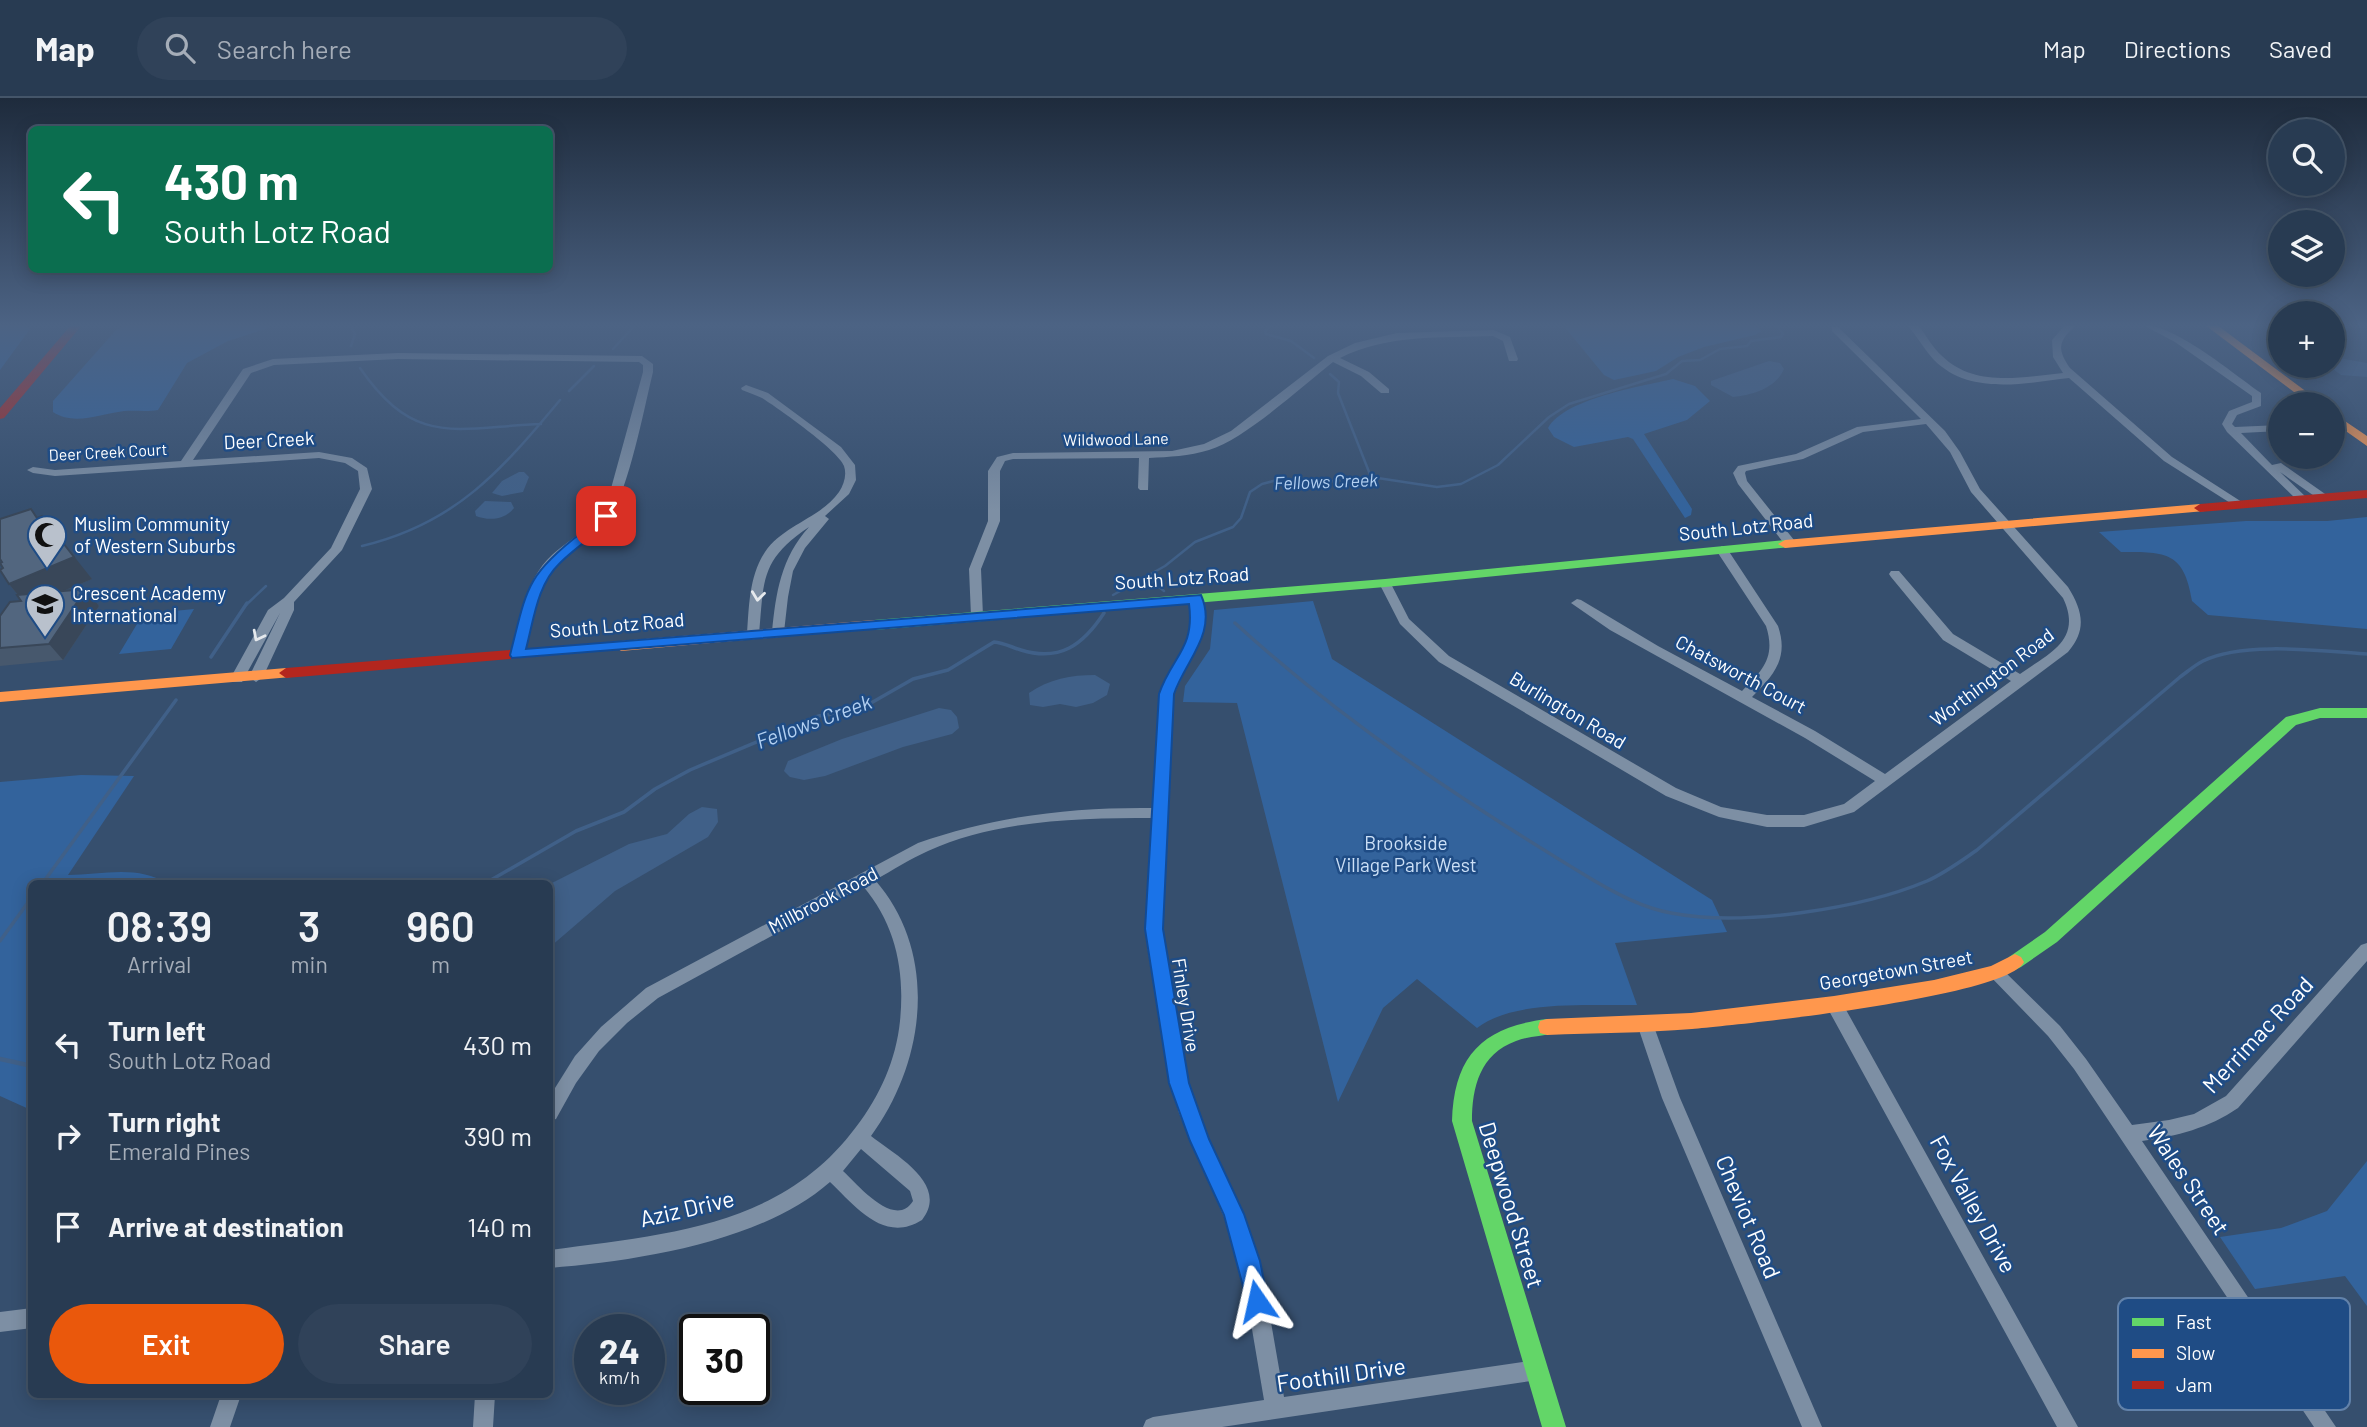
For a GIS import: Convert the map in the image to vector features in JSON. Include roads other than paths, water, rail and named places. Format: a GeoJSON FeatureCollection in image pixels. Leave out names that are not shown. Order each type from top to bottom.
{"type":"FeatureCollection","features":[{"type":"Feature","properties":{"kind":"street"},"geometry":{"type":"LineString","coordinates":[[0,415],[24,387]]}},
{"type":"Feature","properties":{"kind":"street"},"geometry":{"type":"LineString","coordinates":[[185,464],[236,387]]}},
{"type":"Feature","properties":{"kind":"street"},"geometry":{"type":"LineString","coordinates":[[517,655],[533,592],[542,575],[555,559],[600,523],[613,503],[642,387]]}},
{"type":"Feature","properties":{"kind":"street","name":"Wildwood Lane"},"geometry":{"type":"LineString","coordinates":[[976,616],[975,569],[995,516],[994,471],[997,463],[1013,456],[1181,453],[1223,440],[1293,387]]}},
{"type":"Feature","properties":{"kind":"street"},"geometry":{"type":"LineString","coordinates":[[1380,387],[1385,391]]}},
{"type":"Feature","properties":{"kind":"street","name":"Worthington Road"},"geometry":{"type":"LineString","coordinates":[[1767,821],[1804,821],[1836,814],[1849,808],[2070,642],[2077,629],[2077,616],[2064,590],[1970,485],[1949,442],[1894,387]]}},
{"type":"Feature","properties":{"kind":"street"},"geometry":{"type":"LineString","coordinates":[[2085,387],[2168,459],[2239,504]]}},
{"type":"Feature","properties":{"kind":"street"},"geometry":{"type":"LineString","coordinates":[[2245,387],[2257,395],[2257,404],[2229,416],[2227,424],[2249,449],[2303,500]]}},
{"type":"Feature","properties":{"kind":"street"},"geometry":{"type":"LineString","coordinates":[[746,388],[764,395],[837,449],[846,459],[850,475],[848,486],[791,559],[783,582],[778,632]]}},
{"type":"Feature","properties":{"kind":"street"},"geometry":{"type":"LineString","coordinates":[[1790,543],[1742,482],[1739,473],[1742,468],[1799,457],[1861,429],[1929,421]]}},
{"type":"Feature","properties":{"kind":"street"},"geometry":{"type":"LineString","coordinates":[[2345,425],[2367,442]]}},
{"type":"Feature","properties":{"kind":"street"},"geometry":{"type":"LineString","coordinates":[[2231,430],[2268,428]]}},
{"type":"Feature","properties":{"kind":"street"},"geometry":{"type":"LineString","coordinates":[[2249,449],[2267,458],[2325,498]]}},
{"type":"Feature","properties":{"kind":"street","name":"Deer Creek"},"geometry":{"type":"LineString","coordinates":[[185,464],[319,455],[348,460],[363,470],[366,489],[340,545],[288,601],[272,613],[237,679]]}},
{"type":"Feature","properties":{"kind":"street"},"geometry":{"type":"LineString","coordinates":[[1143,455],[1144,488]]}},
{"type":"Feature","properties":{"kind":"street","name":"Deer Creek Court"},"geometry":{"type":"LineString","coordinates":[[33,470],[55,473],[185,464]]}},
{"type":"Feature","properties":{"kind":"street","name":"South Lotz Road"},"geometry":{"type":"LineString","coordinates":[[0,697],[1385,583],[1790,543],[2367,494]]}},
{"type":"Feature","properties":{"kind":"street"},"geometry":{"type":"LineString","coordinates":[[752,635],[760,574],[767,558],[779,542],[827,512]]}},
{"type":"Feature","properties":{"kind":"street"},"geometry":{"type":"LineString","coordinates":[[1722,550],[1772,626],[1777,640],[1777,653],[1772,666],[1744,697]]}},
{"type":"Feature","properties":{"kind":"street"},"geometry":{"type":"LineString","coordinates":[[767,558],[791,559]]}},
{"type":"Feature","properties":{"kind":"street"},"geometry":{"type":"LineString","coordinates":[[1895,574],[1948,637],[2019,680]]}},
{"type":"Feature","properties":{"kind":"street","name":"Burlington Road"},"geometry":{"type":"LineString","coordinates":[[1385,583],[1404,621],[1444,659],[1671,792],[1719,812],[1767,821]]}},
{"type":"Feature","properties":{"kind":"street","name":"Finley Drive"},"geometry":{"type":"LineString","coordinates":[[1196,599],[1199,623],[1196,638],[1171,680],[1167,694],[1154,929],[1174,1060],[1188,1113],[1243,1240],[1254,1282],[1276,1409]]}},
{"type":"Feature","properties":{"kind":"street","name":"Deer Creek"},"geometry":{"type":"LineString","coordinates":[[256,677],[288,610],[288,601]]}},
{"type":"Feature","properties":{"kind":"street","name":"Chatsworth Court"},"geometry":{"type":"LineString","coordinates":[[1577,603],[1612,627],[1832,746],[1886,782]]}},
{"type":"Feature","properties":{"kind":"street","name":"Georgetown Street"},"geometry":{"type":"LineString","coordinates":[[1530,1028],[1645,1024],[1834,1004],[1934,988],[1995,973],[2025,957],[2051,937],[2278,730],[2299,717],[2342,711],[2367,713]]}},
{"type":"Feature","properties":{"kind":"street","name":"Millbrook Road"},"geometry":{"type":"LineString","coordinates":[[553,1107],[571,1073],[587,1052],[636,1005],[670,983],[923,847],[977,829],[1091,814],[1159,813]]}},
{"type":"Feature","properties":{"kind":"street","name":"Aziz Drive"},"geometry":{"type":"LineString","coordinates":[[553,1259],[677,1241],[720,1231],[778,1206],[830,1171],[862,1139],[900,1066],[908,1033],[911,989],[908,957],[899,927],[884,901],[865,878]]}},
{"type":"Feature","properties":{"kind":"street","name":"Merrimac Road"},"geometry":{"type":"LineString","coordinates":[[2127,1134],[2186,1125],[2212,1116],[2232,1102],[2367,950]]}},
{"type":"Feature","properties":{"kind":"street","name":"Wales Street"},"geometry":{"type":"LineString","coordinates":[[1995,973],[2063,1042],[2238,1298]]}},
{"type":"Feature","properties":{"kind":"street","name":"Fox Valley Drive"},"geometry":{"type":"LineString","coordinates":[[1834,1004],[2068,1427]]}},
{"type":"Feature","properties":{"kind":"street","name":"Cheviot Road"},"geometry":{"type":"LineString","coordinates":[[1645,1024],[1671,1098],[1812,1427]]}},
{"type":"Feature","properties":{"kind":"street","name":"Deepwood Street"},"geometry":{"type":"LineString","coordinates":[[1530,1028],[1506,1036],[1475,1059],[1463,1086],[1461,1110],[1554,1427]]}},
{"type":"Feature","properties":{"kind":"street"},"geometry":{"type":"LineString","coordinates":[[830,1171],[884,1217],[899,1222],[913,1217],[920,1209],[923,1198],[917,1186],[862,1139]]}},
{"type":"Feature","properties":{"kind":"street"},"geometry":{"type":"LineString","coordinates":[[0,1323],[28,1319]]}},
{"type":"Feature","properties":{"kind":"street","name":"Foothill Drive"},"geometry":{"type":"LineString","coordinates":[[1153,1427],[1537,1370]]}},
{"type":"Feature","properties":{"kind":"street"},"geometry":{"type":"LineString","coordinates":[[220,1427],[230,1398]]}},
{"type":"Feature","properties":{"kind":"street"},"geometry":{"type":"LineString","coordinates":[[483,1427],[485,1398]]}},
{"type":"Feature","properties":{"kind":"street","name":"Wales Street"},"geometry":{"type":"LineString","coordinates":[[2314,1410],[2326,1427]]}},
{"type":"Feature","properties":{"kind":"waterway"},"geometry":{"type":"LineString","coordinates":[[375,387],[400,411],[420,422],[440,428],[539,424]]}},
{"type":"Feature","properties":{"kind":"waterway"},"geometry":{"type":"LineString","coordinates":[[569,391],[573,387]]}},
{"type":"Feature","properties":{"kind":"waterway"},"geometry":{"type":"LineString","coordinates":[[1339,387],[1338,393],[1371,477]]}},
{"type":"Feature","properties":{"kind":"waterway","name":"Fellows Creek"},"geometry":{"type":"LineString","coordinates":[[1371,477],[1437,487],[1461,484],[1498,465],[1549,417],[1569,404],[1624,387]]}},
{"type":"Feature","properties":{"kind":"waterway"},"geometry":{"type":"LineString","coordinates":[[539,424],[560,400]]}},
{"type":"Feature","properties":{"kind":"waterway"},"geometry":{"type":"LineString","coordinates":[[362,546],[424,524],[450,509],[496,472],[539,424]]}},
{"type":"Feature","properties":{"kind":"waterway","name":"Fellows Creek"},"geometry":{"type":"LineString","coordinates":[[1113,595],[1165,566],[1195,542],[1233,527],[1241,518],[1250,492],[1262,484],[1277,480],[1325,482],[1371,477]]}},
{"type":"Feature","properties":{"kind":"waterway"},"geometry":{"type":"LineString","coordinates":[[1146,577],[1164,591]]}},
{"type":"Feature","properties":{"kind":"waterway"},"geometry":{"type":"LineString","coordinates":[[246,605],[266,586]]}},
{"type":"Feature","properties":{"kind":"waterway"},"geometry":{"type":"LineString","coordinates":[[211,657],[247,603]]}},
{"type":"Feature","properties":{"kind":"waterway","name":"Fellows Creek"},"geometry":{"type":"LineString","coordinates":[[491,880],[576,831],[624,812],[655,789],[690,770],[818,716],[857,711],[913,679],[948,670],[994,642],[1035,653],[1059,652],[1079,642],[1104,613]]}},
{"type":"Feature","properties":{"kind":"waterway"},"geometry":{"type":"LineString","coordinates":[[1235,623],[1319,695],[1363,728],[1453,792],[1593,880],[1650,908],[1700,917],[1732,918],[1801,913],[1836,907],[1900,891],[1940,874],[1977,850],[2180,677],[2203,661],[2219,655],[2260,649],[2367,654]]}},
{"type":"Feature","properties":{"kind":"waterway"},"geometry":{"type":"LineString","coordinates":[[45,880],[176,700]]}},
{"type":"Feature","properties":{"kind":"waterway"},"geometry":{"type":"LineString","coordinates":[[0,941],[28,902]]}},
{"type":"Feature","properties":{"kind":"waterway","name":"Fellows Creek"},"geometry":{"type":"LineString","coordinates":[[0,1059],[28,1065]]}},
{"type":"Feature","properties":{"kind":"place","name":"Muslim Community of Western Suburbs"},"geometry":{"type":"Point","coordinates":[47,569]}},
{"type":"Feature","properties":{"kind":"place","name":"Crescent Academy International"},"geometry":{"type":"Point","coordinates":[45,638]}},
{"type":"Feature","properties":{"kind":"park label","name":"Brookside Village Park West"},"geometry":{"type":"Point","coordinates":[1406,854]}}]}
